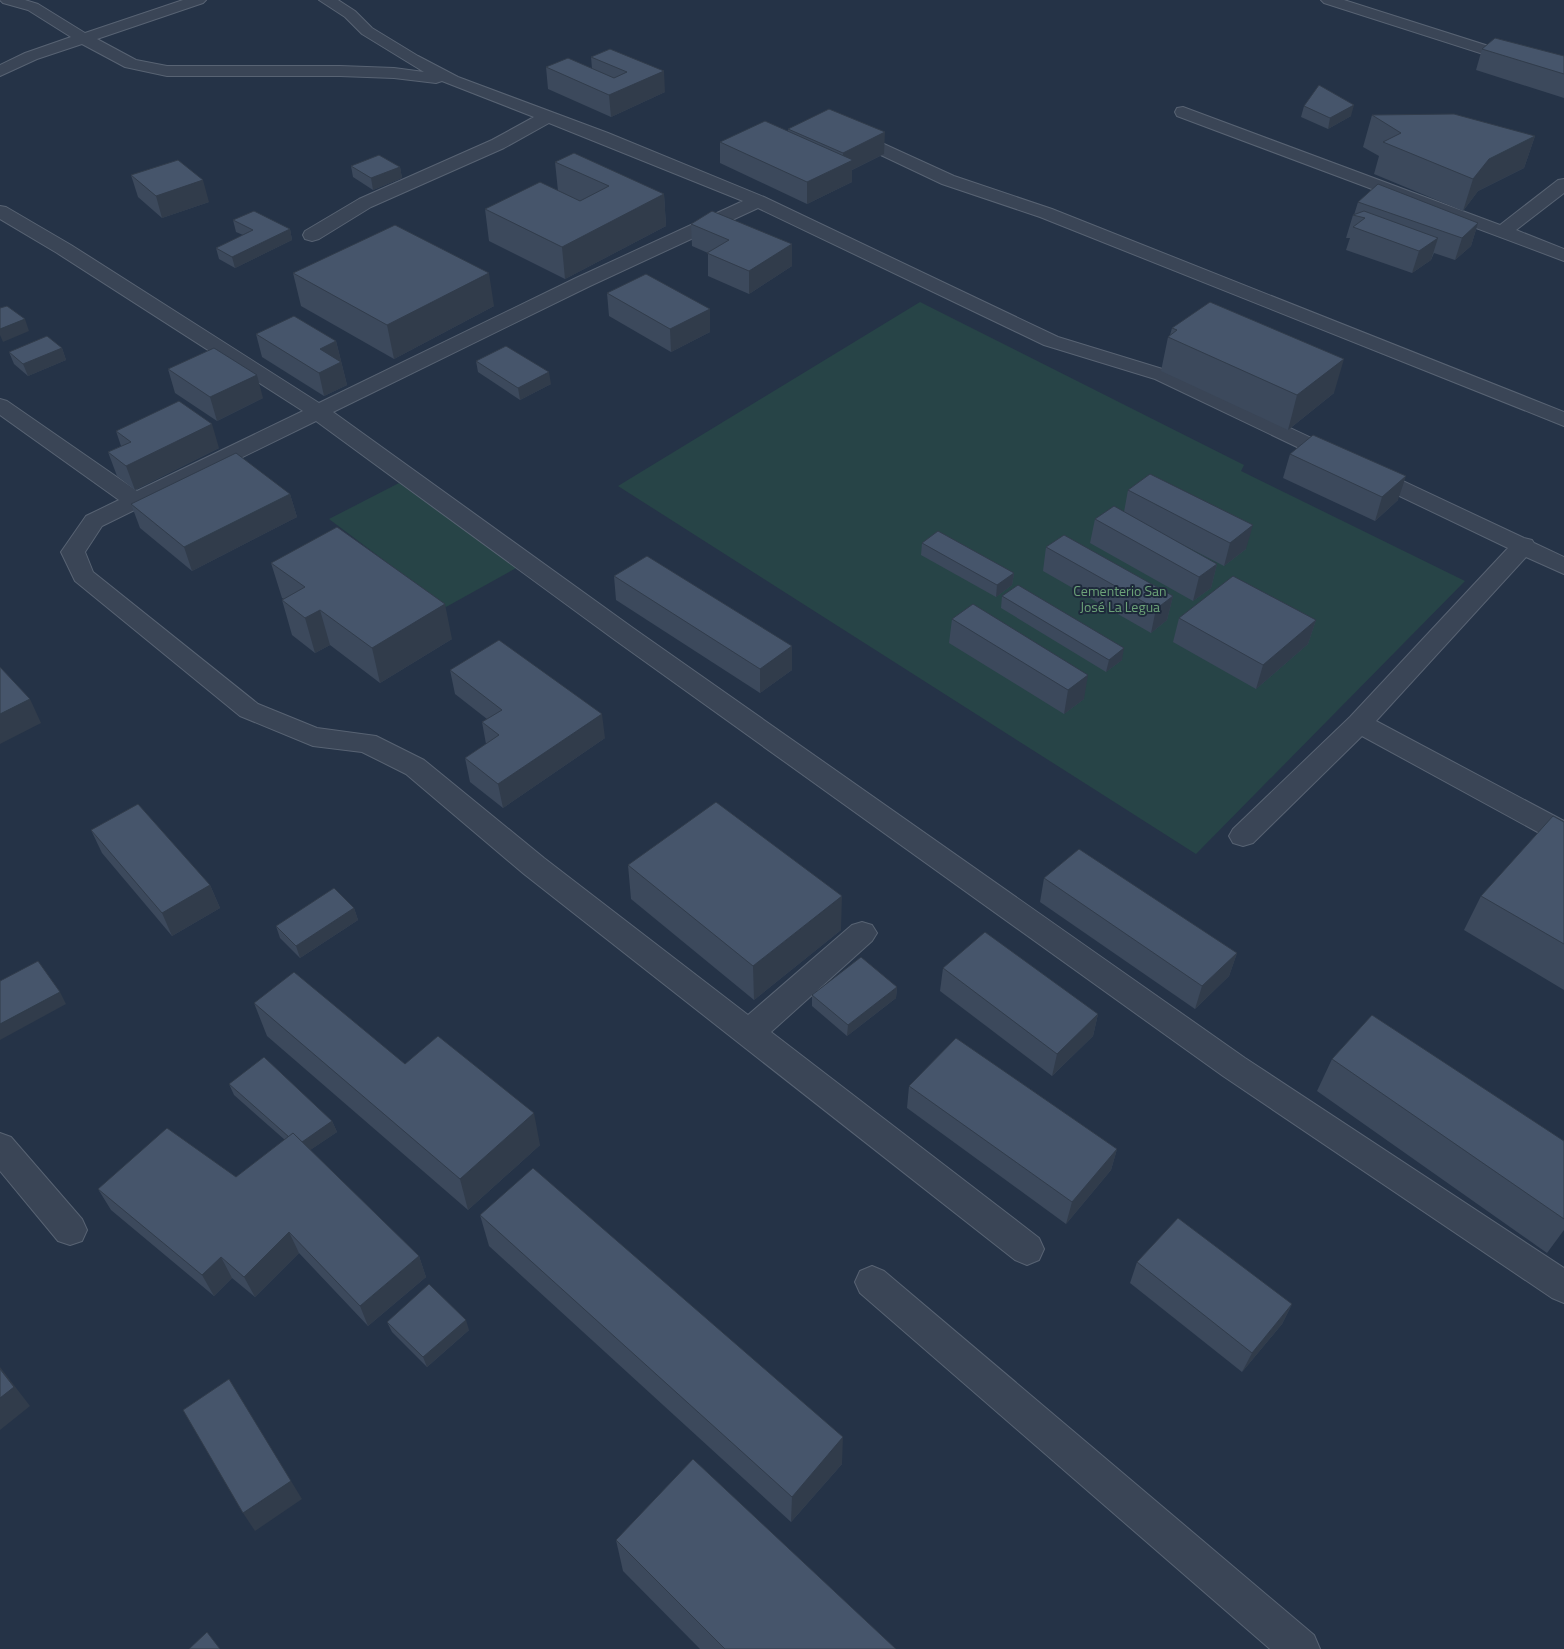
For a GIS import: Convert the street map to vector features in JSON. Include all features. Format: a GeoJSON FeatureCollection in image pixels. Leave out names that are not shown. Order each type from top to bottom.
{"type":"FeatureCollection","features":[{"type":"Feature","properties":{"kind":"street"},"geometry":{"type":"LineString","coordinates":[[8,0],[33,7],[83,38],[131,64],[167,71],[340,71],[394,73],[452,80]]}},
{"type":"Feature","properties":{"kind":"street"},"geometry":{"type":"LineString","coordinates":[[327,0],[350,14],[367,31],[412,59],[452,80],[548,116],[758,201],[1051,341],[1162,375],[1524,545],[1564,566]]}},
{"type":"Feature","properties":{"kind":"street"},"geometry":{"type":"LineString","coordinates":[[1330,0],[1564,76]]}},
{"type":"Feature","properties":{"kind":"street"},"geometry":{"type":"LineString","coordinates":[[0,71],[31,56],[187,2]]}},
{"type":"Feature","properties":{"kind":"street"},"geometry":{"type":"LineString","coordinates":[[1183,112],[1564,255]]}},
{"type":"Feature","properties":{"kind":"street"},"geometry":{"type":"LineString","coordinates":[[312,235],[365,204],[498,144],[548,116]]}},
{"type":"Feature","properties":{"kind":"street"},"geometry":{"type":"LineString","coordinates":[[838,128],[948,180],[1046,213],[1564,420]]}},
{"type":"Feature","properties":{"kind":"street"},"geometry":{"type":"LineString","coordinates":[[1502,232],[1564,184]]}},
{"type":"Feature","properties":{"kind":"street"},"geometry":{"type":"LineString","coordinates":[[758,201],[583,282],[94,521],[73,552],[83,576],[250,710],[313,737],[366,743],[415,767],[534,866],[1027,1249]]}},
{"type":"Feature","properties":{"kind":"street"},"geometry":{"type":"LineString","coordinates":[[0,211],[73,254],[319,412],[624,634],[1234,1067],[1564,1287]]}},
{"type":"Feature","properties":{"kind":"street"},"geometry":{"type":"LineString","coordinates":[[0,405],[136,501]]}},
{"type":"Feature","properties":{"kind":"street"},"geometry":{"type":"LineString","coordinates":[[1242,836],[1359,723],[1524,545]]}},
{"type":"Feature","properties":{"kind":"street"},"geometry":{"type":"LineString","coordinates":[[1359,723],[1564,834]]}},
{"type":"Feature","properties":{"kind":"street"},"geometry":{"type":"LineString","coordinates":[[749,1033],[862,933]]}},
{"type":"Feature","properties":{"kind":"street"},"geometry":{"type":"LineString","coordinates":[[0,1147],[70,1230]]}},
{"type":"Feature","properties":{"kind":"street"},"geometry":{"type":"LineString","coordinates":[[872,1282],[1300,1649]]}},
{"type":"Feature","properties":{"kind":"green space","name":"Cementerio San José La Legua"},"geometry":{"type":"Polygon","coordinates":[[[920,302],[1244,465],[1241,471],[1465,581],[1196,854],[618,486],[920,302]]]}},
{"type":"Feature","properties":{"kind":"green space"},"geometry":{"type":"Polygon","coordinates":[[[399,483],[518,567],[446,607],[329,519],[399,483]]]}},
{"type":"Feature","properties":{"kind":"building"},"geometry":{"type":"Polygon","coordinates":[[[1495,38],[1564,56],[1564,74],[1482,49],[1495,38]]]}},
{"type":"Feature","properties":{"kind":"building"},"geometry":{"type":"Polygon","coordinates":[[[610,49],[664,71],[609,95],[546,67],[568,58],[614,78],[627,72],[591,57],[610,49]]]}},
{"type":"Feature","properties":{"kind":"building"},"geometry":{"type":"Polygon","coordinates":[[[1319,85],[1354,105],[1330,118],[1304,106],[1319,85]]]}},
{"type":"Feature","properties":{"kind":"building"},"geometry":{"type":"Polygon","coordinates":[[[829,109],[885,132],[843,153],[788,129],[829,109]]]}},
{"type":"Feature","properties":{"kind":"building"},"geometry":{"type":"Polygon","coordinates":[[[1454,114],[1535,136],[1489,159],[1473,179],[1383,142],[1401,133],[1372,115],[1454,114]]]}},
{"type":"Feature","properties":{"kind":"building"},"geometry":{"type":"Polygon","coordinates":[[[765,121],[853,160],[807,182],[720,142],[765,121]]]}},
{"type":"Feature","properties":{"kind":"building"},"geometry":{"type":"Polygon","coordinates":[[[574,153],[664,194],[562,247],[485,209],[540,182],[580,201],[609,186],[555,162],[574,153]]]}},
{"type":"Feature","properties":{"kind":"building"},"geometry":{"type":"Polygon","coordinates":[[[379,155],[400,167],[371,178],[351,166],[379,155]]]}},
{"type":"Feature","properties":{"kind":"building"},"geometry":{"type":"Polygon","coordinates":[[[178,160],[203,180],[156,196],[131,175],[178,160]]]}},
{"type":"Feature","properties":{"kind":"building"},"geometry":{"type":"Polygon","coordinates":[[[1378,184],[1478,223],[1462,238],[1358,202],[1378,184]]]}},
{"type":"Feature","properties":{"kind":"building"},"geometry":{"type":"Polygon","coordinates":[[[254,211],[290,229],[232,257],[216,248],[253,230],[233,220],[254,211]]]}},
{"type":"Feature","properties":{"kind":"building"},"geometry":{"type":"Polygon","coordinates":[[[712,211],[792,244],[749,271],[707,253],[729,240],[691,224],[712,211]]]}},
{"type":"Feature","properties":{"kind":"building"},"geometry":{"type":"Polygon","coordinates":[[[1364,211],[1438,238],[1419,251],[1353,227],[1365,218],[1353,215],[1364,211]]]}},
{"type":"Feature","properties":{"kind":"building"},"geometry":{"type":"Polygon","coordinates":[[[395,225],[489,273],[387,325],[293,273],[395,225]]]}},
{"type":"Feature","properties":{"kind":"building"},"geometry":{"type":"Polygon","coordinates":[[[646,274],[710,309],[670,329],[607,293],[646,274]]]}},
{"type":"Feature","properties":{"kind":"building"},"geometry":{"type":"Polygon","coordinates":[[[1210,302],[1344,359],[1297,395],[1168,337],[1177,330],[1172,328],[1210,302]]]}},
{"type":"Feature","properties":{"kind":"building"},"geometry":{"type":"Polygon","coordinates":[[[7,306],[25,319],[0,329],[0,308],[7,306]]]}},
{"type":"Feature","properties":{"kind":"building"},"geometry":{"type":"Polygon","coordinates":[[[294,316],[336,341],[320,349],[341,362],[319,373],[256,334],[294,316]]]}},
{"type":"Feature","properties":{"kind":"building"},"geometry":{"type":"Polygon","coordinates":[[[47,336],[62,348],[23,364],[9,352],[47,336]]]}},
{"type":"Feature","properties":{"kind":"building"},"geometry":{"type":"Polygon","coordinates":[[[506,346],[549,372],[518,388],[476,361],[506,346]]]}},
{"type":"Feature","properties":{"kind":"building"},"geometry":{"type":"Polygon","coordinates":[[[214,348],[257,375],[210,397],[168,369],[214,348]]]}},
{"type":"Feature","properties":{"kind":"building"},"geometry":{"type":"Polygon","coordinates":[[[179,401],[212,424],[126,466],[108,452],[131,442],[116,431],[179,401]]]}},
{"type":"Feature","properties":{"kind":"building"},"geometry":{"type":"Polygon","coordinates":[[[1313,435],[1406,476],[1382,497],[1290,454],[1313,435]]]}},
{"type":"Feature","properties":{"kind":"building"},"geometry":{"type":"Polygon","coordinates":[[[236,453],[290,494],[184,547],[131,504],[236,453]]]}},
{"type":"Feature","properties":{"kind":"building"},"geometry":{"type":"Polygon","coordinates":[[[1150,474],[1253,525],[1230,543],[1128,490],[1150,474]]]}},
{"type":"Feature","properties":{"kind":"building"},"geometry":{"type":"Polygon","coordinates":[[[1114,506],[1217,564],[1199,577],[1095,519],[1114,506]]]}},
{"type":"Feature","properties":{"kind":"building"},"geometry":{"type":"Polygon","coordinates":[[[337,527],[445,604],[372,648],[320,610],[305,618],[282,600],[305,587],[271,563],[337,527]]]}},
{"type":"Feature","properties":{"kind":"building"},"geometry":{"type":"Polygon","coordinates":[[[938,531],[1014,573],[997,585],[922,543],[938,531]]]}},
{"type":"Feature","properties":{"kind":"building"},"geometry":{"type":"Polygon","coordinates":[[[1064,535],[1173,596],[1156,609],[1046,547],[1064,535]]]}},
{"type":"Feature","properties":{"kind":"building"},"geometry":{"type":"Polygon","coordinates":[[[647,556],[792,646],[760,669],[614,576],[647,556]]]}},
{"type":"Feature","properties":{"kind":"building"},"geometry":{"type":"Polygon","coordinates":[[[1233,576],[1316,620],[1263,665],[1179,618],[1233,576]]]}},
{"type":"Feature","properties":{"kind":"building"},"geometry":{"type":"Polygon","coordinates":[[[1018,585],[1124,648],[1109,660],[1002,596],[1018,585]]]}},
{"type":"Feature","properties":{"kind":"building"},"geometry":{"type":"Polygon","coordinates":[[[973,604],[1088,675],[1068,690],[952,619],[973,604]]]}},
{"type":"Feature","properties":{"kind":"building"},"geometry":{"type":"Polygon","coordinates":[[[499,640],[602,714],[498,784],[465,758],[499,735],[482,722],[502,710],[450,670],[499,640]]]}},
{"type":"Feature","properties":{"kind":"building"},"geometry":{"type":"Polygon","coordinates":[[[0,667],[30,699],[0,714],[0,667]]]}},
{"type":"Feature","properties":{"kind":"building"},"geometry":{"type":"Polygon","coordinates":[[[716,802],[842,896],[753,966],[628,865],[716,802]]]}},
{"type":"Feature","properties":{"kind":"building"},"geometry":{"type":"Polygon","coordinates":[[[138,804],[210,885],[162,913],[91,830],[138,804]]]}},
{"type":"Feature","properties":{"kind":"building"},"geometry":{"type":"Polygon","coordinates":[[[1553,816],[1564,822],[1564,944],[1481,896],[1553,816]]]}},
{"type":"Feature","properties":{"kind":"building"},"geometry":{"type":"Polygon","coordinates":[[[1079,849],[1237,953],[1202,986],[1044,878],[1079,849]]]}},
{"type":"Feature","properties":{"kind":"building"},"geometry":{"type":"Polygon","coordinates":[[[334,888],[354,908],[296,946],[276,926],[334,888]]]}},
{"type":"Feature","properties":{"kind":"building"},"geometry":{"type":"Polygon","coordinates":[[[985,932],[1098,1014],[1057,1054],[943,968],[985,932]]]}},
{"type":"Feature","properties":{"kind":"building"},"geometry":{"type":"Polygon","coordinates":[[[861,957],[897,987],[848,1025],[812,995],[861,957]]]}},
{"type":"Feature","properties":{"kind":"building"},"geometry":{"type":"Polygon","coordinates":[[[38,961],[60,992],[0,1024],[0,981],[38,961]]]}},
{"type":"Feature","properties":{"kind":"building"},"geometry":{"type":"Polygon","coordinates":[[[294,972],[405,1064],[438,1036],[534,1113],[460,1179],[254,1003],[294,972]]]}},
{"type":"Feature","properties":{"kind":"building"},"geometry":{"type":"Polygon","coordinates":[[[1372,1015],[1564,1141],[1564,1219],[1332,1059],[1372,1015]]]}},
{"type":"Feature","properties":{"kind":"building"},"geometry":{"type":"Polygon","coordinates":[[[956,1038],[1117,1149],[1072,1202],[909,1086],[956,1038]]]}},
{"type":"Feature","properties":{"kind":"building"},"geometry":{"type":"Polygon","coordinates":[[[264,1057],[332,1121],[302,1142],[293,1133],[289,1137],[229,1084],[264,1057]]]}},
{"type":"Feature","properties":{"kind":"building"},"geometry":{"type":"Polygon","coordinates":[[[167,1128],[236,1177],[293,1133],[419,1256],[360,1306],[289,1232],[244,1277],[221,1257],[202,1275],[98,1189],[167,1128]]]}},
{"type":"Feature","properties":{"kind":"building"},"geometry":{"type":"Polygon","coordinates":[[[533,1168],[843,1437],[792,1497],[480,1215],[533,1168]]]}},
{"type":"Feature","properties":{"kind":"building"},"geometry":{"type":"Polygon","coordinates":[[[1178,1218],[1292,1304],[1252,1353],[1137,1262],[1178,1218]]]}},
{"type":"Feature","properties":{"kind":"building"},"geometry":{"type":"Polygon","coordinates":[[[429,1284],[466,1320],[423,1357],[387,1322],[429,1284]]]}},
{"type":"Feature","properties":{"kind":"building"},"geometry":{"type":"Polygon","coordinates":[[[0,1369],[14,1387],[0,1398],[0,1369]]]}},
{"type":"Feature","properties":{"kind":"building"},"geometry":{"type":"Polygon","coordinates":[[[229,1379],[291,1481],[243,1513],[183,1410],[229,1379]]]}},
{"type":"Feature","properties":{"kind":"building"},"geometry":{"type":"Polygon","coordinates":[[[693,1459],[896,1649],[725,1649],[616,1540],[693,1459]]]}},
{"type":"Feature","properties":{"kind":"building"},"geometry":{"type":"Polygon","coordinates":[[[207,1632],[220,1649],[189,1649],[207,1632]]]}}]}
